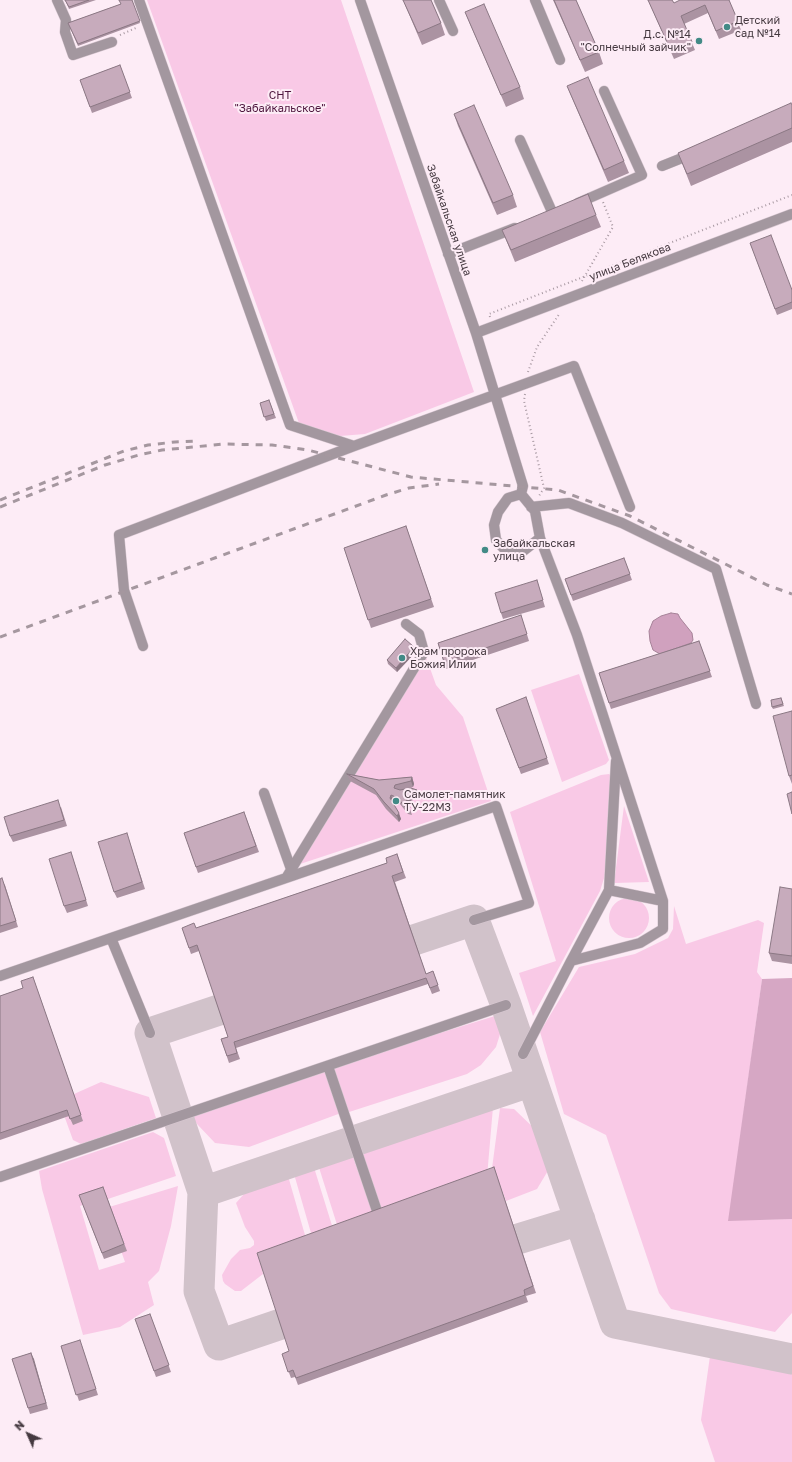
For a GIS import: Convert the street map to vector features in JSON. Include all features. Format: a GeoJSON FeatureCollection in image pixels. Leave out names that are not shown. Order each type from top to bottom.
{"type":"FeatureCollection","features":[{"type":"Feature","properties":{"kind":"street"},"geometry":{"type":"LineString","coordinates":[[57,0],[66,20],[65,32],[73,55],[112,42]]}},
{"type":"Feature","properties":{"kind":"street"},"geometry":{"type":"LineString","coordinates":[[139,0],[290,426],[354,446]]}},
{"type":"Feature","properties":{"kind":"street","name":"Забайкальская улица"},"geometry":{"type":"LineString","coordinates":[[360,0],[476,332],[523,486],[521,494]]}},
{"type":"Feature","properties":{"kind":"street"},"geometry":{"type":"LineString","coordinates":[[440,0],[453,31]]}},
{"type":"Feature","properties":{"kind":"street"},"geometry":{"type":"LineString","coordinates":[[534,0],[560,60]]}},
{"type":"Feature","properties":{"kind":"street"},"geometry":{"type":"LineString","coordinates":[[520,140],[556,213],[642,175],[604,90]]}},
{"type":"Feature","properties":{"kind":"street"},"geometry":{"type":"LineString","coordinates":[[662,166],[698,151]]}},
{"type":"Feature","properties":{"kind":"street","name":"улица Белякова"},"geometry":{"type":"LineString","coordinates":[[476,332],[792,214]]}},
{"type":"Feature","properties":{"kind":"street"},"geometry":{"type":"LineString","coordinates":[[448,254],[523,225]]}},
{"type":"Feature","properties":{"kind":"street"},"geometry":{"type":"LineString","coordinates":[[143,646],[124,590],[119,534],[574,366],[630,507]]}},
{"type":"Feature","properties":{"kind":"street"},"geometry":{"type":"LineString","coordinates":[[540,538],[522,552],[508,553],[496,540],[494,525],[498,512],[508,498],[521,494],[535,511],[540,538],[577,635],[663,901],[663,929],[640,943],[571,961]]}},
{"type":"Feature","properties":{"kind":"street"},"geometry":{"type":"LineString","coordinates":[[531,507],[569,503],[622,523],[716,569],[756,704]]}},
{"type":"Feature","properties":{"kind":"street"},"geometry":{"type":"LineString","coordinates":[[288,874],[424,652],[419,634],[406,624]]}},
{"type":"Feature","properties":{"kind":"street"},"geometry":{"type":"LineString","coordinates":[[523,1054],[609,890],[616,754]]}},
{"type":"Feature","properties":{"kind":"street"},"geometry":{"type":"LineString","coordinates":[[264,793],[288,874]]}},
{"type":"Feature","properties":{"kind":"street"},"geometry":{"type":"LineString","coordinates":[[0,976],[111,938],[288,874],[496,806],[529,903],[474,920]]}},
{"type":"Feature","properties":{"kind":"street"},"geometry":{"type":"LineString","coordinates":[[609,890],[663,901]]}},
{"type":"Feature","properties":{"kind":"street"},"geometry":{"type":"LineString","coordinates":[[111,938],[150,1033]]}},
{"type":"Feature","properties":{"kind":"street"},"geometry":{"type":"LineString","coordinates":[[0,1177],[506,1005]]}},
{"type":"Feature","properties":{"kind":"street"},"geometry":{"type":"LineString","coordinates":[[328,1066],[378,1214]]}},
{"type":"Feature","properties":{"kind":"path"},"geometry":{"type":"LineString","coordinates":[[112,42],[121,34],[148,24]]}},
{"type":"Feature","properties":{"kind":"path"},"geometry":{"type":"LineString","coordinates":[[582,281],[613,227],[599,194]]}},
{"type":"Feature","properties":{"kind":"path"},"geometry":{"type":"LineString","coordinates":[[493,326],[489,314],[792,195]]}},
{"type":"Feature","properties":{"kind":"path"},"geometry":{"type":"LineString","coordinates":[[531,507],[544,488],[524,401],[528,370],[537,346],[570,297]]}},
{"type":"Feature","properties":{"kind":"green space","name":"СНТ \"Забайкальское\""},"geometry":{"type":"Polygon","coordinates":[[[147,0],[341,0],[474,392],[365,434],[340,436],[300,426],[147,0]]]}},
{"type":"Feature","properties":{"kind":"green space"},"geometry":{"type":"Polygon","coordinates":[[[426,657],[436,685],[463,717],[491,801],[297,865],[426,657]]]}},
{"type":"Feature","properties":{"kind":"green space"},"geometry":{"type":"Polygon","coordinates":[[[579,674],[609,760],[606,764],[562,782],[531,690],[579,674]]]}},
{"type":"Feature","properties":{"kind":"green space"},"geometry":{"type":"Polygon","coordinates":[[[609,774],[617,780],[619,791],[605,875],[600,891],[533,1016],[519,973],[556,961],[510,812],[601,775],[609,774]]]}},
{"type":"Feature","properties":{"kind":"green space"},"geometry":{"type":"Polygon","coordinates":[[[624,806],[649,882],[614,883],[624,806]]]}},
{"type":"Feature","properties":{"kind":"green space"},"geometry":{"type":"Polygon","coordinates":[[[629,898],[640,901],[646,907],[649,918],[646,929],[640,935],[629,938],[618,935],[612,929],[609,918],[612,907],[618,901],[629,898]]]}},
{"type":"Feature","properties":{"kind":"green space"},"geometry":{"type":"Polygon","coordinates":[[[674,906],[686,944],[758,920],[764,923],[757,972],[762,979],[729,1220],[792,1219],[792,1313],[775,1332],[671,1309],[659,1293],[606,1135],[564,1114],[540,1032],[579,967],[635,954],[668,938],[673,929],[674,906]]]}},
{"type":"Feature","properties":{"kind":"green space"},"geometry":{"type":"Polygon","coordinates":[[[498,1015],[501,1031],[496,1047],[481,1065],[467,1074],[346,1113],[331,1067],[498,1015]]]}},
{"type":"Feature","properties":{"kind":"green space"},"geometry":{"type":"Polygon","coordinates":[[[326,1069],[341,1113],[249,1147],[215,1143],[192,1117],[326,1069]]]}},
{"type":"Feature","properties":{"kind":"green space"},"geometry":{"type":"Polygon","coordinates":[[[101,1082],[149,1097],[156,1118],[81,1144],[73,1140],[65,1118],[74,1094],[101,1082]]]}},
{"type":"Feature","properties":{"kind":"green space"},"geometry":{"type":"Polygon","coordinates":[[[482,1105],[493,1107],[487,1177],[381,1215],[359,1156],[364,1150],[362,1144],[482,1105]]]}},
{"type":"Feature","properties":{"kind":"green space"},"geometry":{"type":"Polygon","coordinates":[[[500,1108],[514,1109],[537,1131],[549,1169],[537,1189],[506,1201],[496,1174],[491,1176],[500,1108]]]}},
{"type":"Feature","properties":{"kind":"green space"},"geometry":{"type":"Polygon","coordinates":[[[153,1132],[164,1138],[176,1176],[105,1200],[103,1197],[80,1206],[99,1270],[125,1262],[106,1208],[178,1186],[171,1226],[159,1271],[148,1282],[154,1305],[120,1327],[83,1335],[42,1189],[39,1171],[153,1132]]]}},
{"type":"Feature","properties":{"kind":"green space"},"geometry":{"type":"Polygon","coordinates":[[[346,1149],[348,1154],[353,1157],[375,1218],[339,1231],[316,1158],[346,1149]]]}},
{"type":"Feature","properties":{"kind":"green space"},"geometry":{"type":"Polygon","coordinates":[[[312,1161],[334,1232],[313,1240],[292,1167],[312,1161]]]}},
{"type":"Feature","properties":{"kind":"green space"},"geometry":{"type":"Polygon","coordinates":[[[286,1169],[307,1242],[260,1259],[263,1274],[241,1291],[235,1291],[225,1284],[222,1275],[231,1259],[240,1250],[250,1248],[254,1245],[254,1241],[245,1227],[236,1203],[258,1178],[286,1169]]]}},
{"type":"Feature","properties":{"kind":"green space"},"geometry":{"type":"Polygon","coordinates":[[[710,1356],[792,1372],[792,1462],[715,1462],[701,1420],[710,1356]]]}},
{"type":"Feature","properties":{"kind":"shaded area"},"geometry":{"type":"Polygon","coordinates":[[[671,613],[678,614],[692,633],[693,640],[691,643],[660,654],[653,650],[649,631],[653,621],[661,616],[671,613]]]}},
{"type":"Feature","properties":{"kind":"shaded area"},"geometry":{"type":"Polygon","coordinates":[[[792,978],[792,1219],[728,1221],[762,979],[792,978]]]}},
{"type":"Feature","properties":{"kind":"building"},"geometry":{"type":"Polygon","coordinates":[[[65,0],[89,0],[69,7],[65,0]]]}},
{"type":"Feature","properties":{"kind":"building"},"geometry":{"type":"Polygon","coordinates":[[[119,0],[132,0],[140,21],[78,44],[68,23],[121,4],[119,0]]]}},
{"type":"Feature","properties":{"kind":"building"},"geometry":{"type":"Polygon","coordinates":[[[403,0],[431,0],[441,23],[418,33],[403,0]]]}},
{"type":"Feature","properties":{"kind":"building"},"geometry":{"type":"Polygon","coordinates":[[[554,0],[576,0],[599,52],[580,60],[554,0]]]}},
{"type":"Feature","properties":{"kind":"building","name":"Детский сад №14"},"geometry":{"type":"Polygon","coordinates":[[[648,0],[672,0],[674,3],[680,0],[729,0],[738,21],[716,31],[705,5],[681,16],[692,42],[671,51],[648,0]]]}},
{"type":"Feature","properties":{"kind":"building"},"geometry":{"type":"Polygon","coordinates":[[[484,4],[520,87],[501,95],[465,12],[484,4]]]}},
{"type":"Feature","properties":{"kind":"building"},"geometry":{"type":"Polygon","coordinates":[[[120,65],[130,92],[90,107],[80,80],[120,65]]]}},
{"type":"Feature","properties":{"kind":"building"},"geometry":{"type":"Polygon","coordinates":[[[588,77],[624,161],[604,170],[567,86],[588,77]]]}},
{"type":"Feature","properties":{"kind":"building"},"geometry":{"type":"Polygon","coordinates":[[[791,103],[792,128],[687,174],[678,153],[791,103]]]}},
{"type":"Feature","properties":{"kind":"building"},"geometry":{"type":"Polygon","coordinates":[[[474,105],[513,195],[493,203],[454,114],[474,105]]]}},
{"type":"Feature","properties":{"kind":"building"},"geometry":{"type":"Polygon","coordinates":[[[588,194],[596,215],[511,250],[502,230],[588,194]]]}},
{"type":"Feature","properties":{"kind":"building"},"geometry":{"type":"Polygon","coordinates":[[[771,235],[792,290],[792,302],[775,309],[750,243],[771,235]]]}},
{"type":"Feature","properties":{"kind":"building"},"geometry":{"type":"Polygon","coordinates":[[[269,400],[274,414],[264,417],[260,403],[269,400]]]}},
{"type":"Feature","properties":{"kind":"building"},"geometry":{"type":"Polygon","coordinates":[[[406,526],[431,599],[368,620],[344,548],[406,526]]]}},
{"type":"Feature","properties":{"kind":"building"},"geometry":{"type":"Polygon","coordinates":[[[624,558],[630,574],[571,595],[565,579],[624,558]]]}},
{"type":"Feature","properties":{"kind":"building"},"geometry":{"type":"Polygon","coordinates":[[[537,580],[543,600],[501,613],[495,593],[537,580]]]}},
{"type":"Feature","properties":{"kind":"building"},"geometry":{"type":"Polygon","coordinates":[[[521,615],[527,634],[444,662],[438,643],[521,615]]]}},
{"type":"Feature","properties":{"kind":"building","name":"Храм пророка Божия Илии"},"geometry":{"type":"Polygon","coordinates":[[[405,639],[414,647],[396,668],[387,660],[405,639]]]}},
{"type":"Feature","properties":{"kind":"building"},"geometry":{"type":"Polygon","coordinates":[[[699,641],[710,671],[609,703],[599,673],[699,641]]]}},
{"type":"Feature","properties":{"kind":"building"},"geometry":{"type":"Polygon","coordinates":[[[526,697],[547,758],[519,768],[496,709],[526,697]]]}},
{"type":"Feature","properties":{"kind":"building"},"geometry":{"type":"Polygon","coordinates":[[[781,698],[783,704],[772,707],[771,700],[781,698]]]}},
{"type":"Feature","properties":{"kind":"building"},"geometry":{"type":"Polygon","coordinates":[[[792,711],[792,775],[789,776],[773,716],[792,711]]]}},
{"type":"Feature","properties":{"kind":"building"},"geometry":{"type":"Polygon","coordinates":[[[347,774],[379,780],[412,777],[411,781],[395,785],[394,788],[400,790],[411,788],[417,790],[409,795],[406,801],[410,808],[405,807],[398,798],[391,795],[390,798],[399,813],[397,816],[374,789],[347,774]]]}},
{"type":"Feature","properties":{"kind":"building"},"geometry":{"type":"Polygon","coordinates":[[[792,792],[792,814],[787,794],[792,792]]]}},
{"type":"Feature","properties":{"kind":"building"},"geometry":{"type":"Polygon","coordinates":[[[58,800],[64,820],[10,836],[4,817],[58,800]]]}},
{"type":"Feature","properties":{"kind":"building"},"geometry":{"type":"Polygon","coordinates":[[[244,812],[256,846],[196,867],[184,833],[244,812]]]}},
{"type":"Feature","properties":{"kind":"building"},"geometry":{"type":"Polygon","coordinates":[[[127,833],[142,882],[114,892],[98,842],[127,833]]]}},
{"type":"Feature","properties":{"kind":"building"},"geometry":{"type":"Polygon","coordinates":[[[71,852],[86,900],[64,906],[49,859],[71,852]]]}},
{"type":"Feature","properties":{"kind":"building"},"geometry":{"type":"Polygon","coordinates":[[[397,854],[403,872],[392,876],[426,974],[433,971],[438,985],[430,988],[426,978],[234,1042],[237,1053],[227,1056],[221,1039],[228,1037],[197,945],[189,948],[182,928],[194,923],[196,928],[387,863],[386,858],[397,854]]]}},
{"type":"Feature","properties":{"kind":"building"},"geometry":{"type":"Polygon","coordinates":[[[2,878],[16,921],[0,926],[0,879],[2,878]]]}},
{"type":"Feature","properties":{"kind":"building"},"geometry":{"type":"Polygon","coordinates":[[[780,887],[792,889],[792,956],[769,953],[780,887]]]}},
{"type":"Feature","properties":{"kind":"building"},"geometry":{"type":"Polygon","coordinates":[[[33,977],[81,1115],[70,1119],[67,1110],[0,1133],[0,996],[23,988],[21,981],[33,977]]]}},
{"type":"Feature","properties":{"kind":"building"},"geometry":{"type":"Polygon","coordinates":[[[494,1167],[533,1286],[524,1290],[525,1295],[296,1378],[293,1370],[288,1372],[282,1354],[289,1351],[257,1253],[494,1167]]]}},
{"type":"Feature","properties":{"kind":"building"},"geometry":{"type":"Polygon","coordinates":[[[103,1187],[124,1244],[102,1253],[79,1195],[103,1187]]]}},
{"type":"Feature","properties":{"kind":"building"},"geometry":{"type":"Polygon","coordinates":[[[150,1314],[169,1365],[154,1371],[135,1319],[150,1314]]]}},
{"type":"Feature","properties":{"kind":"building"},"geometry":{"type":"Polygon","coordinates":[[[80,1340],[96,1389],[76,1395],[61,1346],[80,1340]]]}},
{"type":"Feature","properties":{"kind":"building"},"geometry":{"type":"Polygon","coordinates":[[[31,1353],[46,1403],[28,1408],[12,1359],[31,1353]]]}},
{"type":"Feature","properties":{"kind":"taxiway"},"geometry":{"type":"LineString","coordinates":[[414,940],[474,920],[506,1005],[615,1323],[792,1359]]}},
{"type":"Feature","properties":{"kind":"taxiway"},"geometry":{"type":"LineString","coordinates":[[219,1010],[150,1033],[203,1192],[532,1081]]}},
{"type":"Feature","properties":{"kind":"taxiway"},"geometry":{"type":"LineString","coordinates":[[203,1192],[199,1291],[219,1345],[281,1324]]}},
{"type":"Feature","properties":{"kind":"taxiway"},"geometry":{"type":"LineString","coordinates":[[518,1239],[580,1220]]}},
{"type":"Feature","properties":{"kind":"railway"},"geometry":{"type":"LineString","coordinates":[[0,500],[124,451],[148,445],[196,441]]}},
{"type":"Feature","properties":{"kind":"railway"},"geometry":{"type":"LineString","coordinates":[[0,507],[105,465],[139,455],[162,450],[222,444],[272,445],[308,450],[411,477],[558,490],[630,516],[767,585],[792,594]]}},
{"type":"Feature","properties":{"kind":"railway"},"geometry":{"type":"LineString","coordinates":[[0,637],[386,495],[409,488],[439,484]]}},
{"type":"Feature","properties":{"kind":"place","name":"Детский сад №14"},"geometry":{"type":"Point","coordinates":[727,27]}},
{"type":"Feature","properties":{"kind":"place","name":"Д.с. №14 \"Солнечный зайчик\""},"geometry":{"type":"Point","coordinates":[699,41]}},
{"type":"Feature","properties":{"kind":"place","name":"Забайкальская улица"},"geometry":{"type":"Point","coordinates":[485,550]}},
{"type":"Feature","properties":{"kind":"place","name":"Храм пророка Божия Илии"},"geometry":{"type":"Point","coordinates":[402,658]}},
{"type":"Feature","properties":{"kind":"place","name":"Самолет-памятник ТУ-22М3"},"geometry":{"type":"Point","coordinates":[396,801]}}]}
